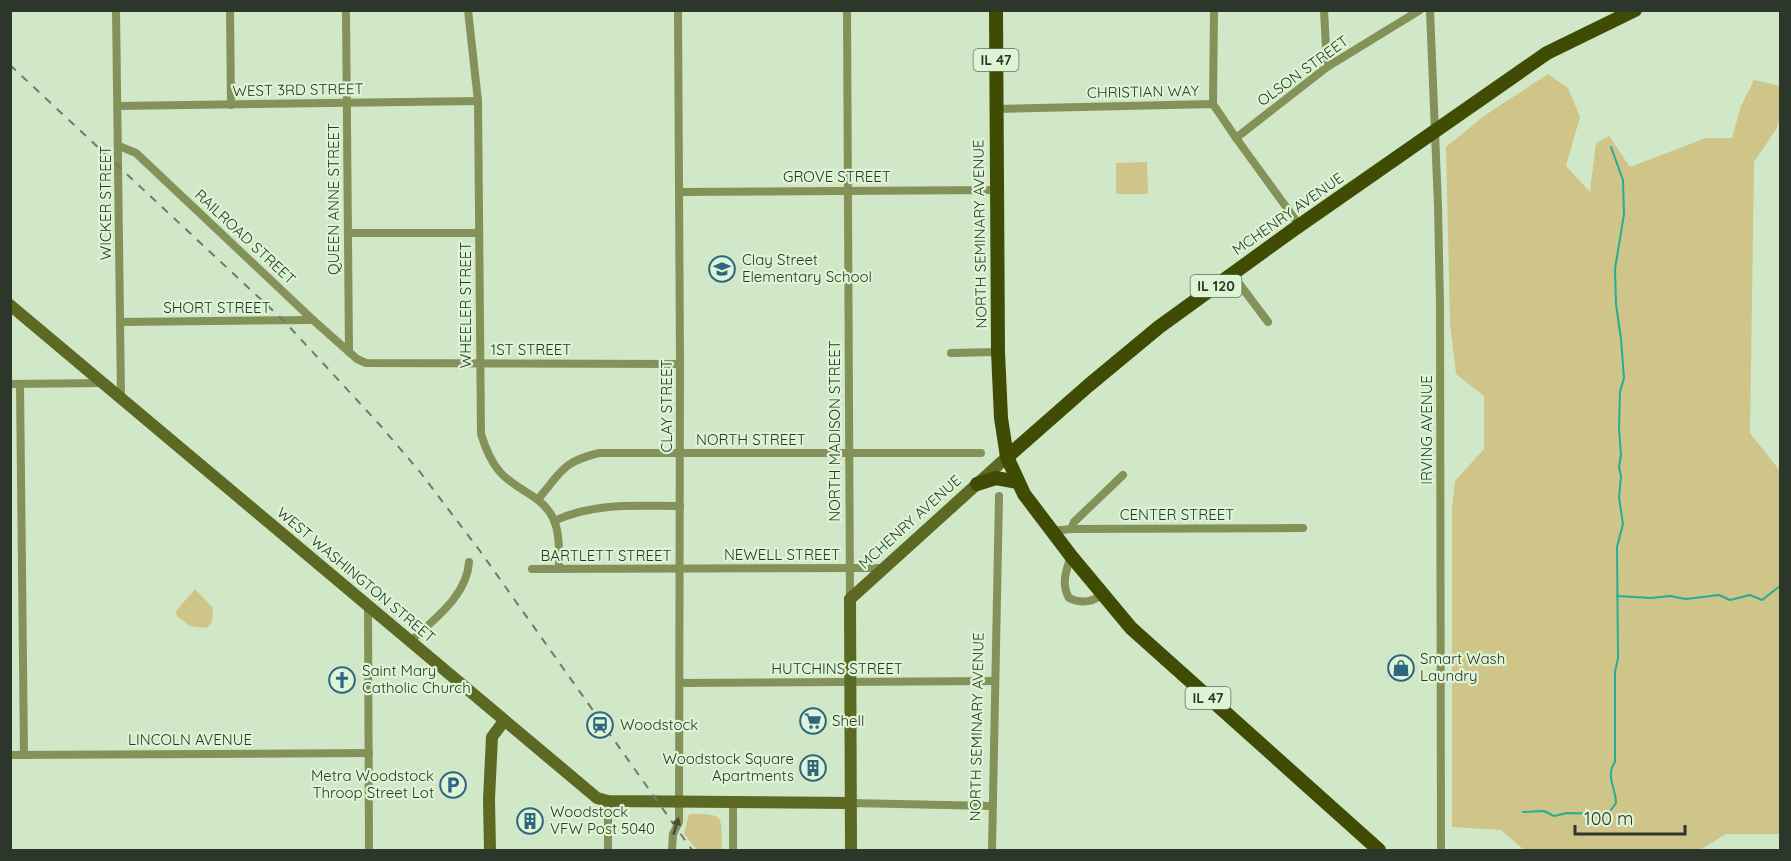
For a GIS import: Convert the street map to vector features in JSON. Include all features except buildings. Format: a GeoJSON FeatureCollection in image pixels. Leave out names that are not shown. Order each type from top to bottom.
{"type":"FeatureCollection","features":[{"type":"Feature","properties":{"kind":"main road","name":"NORTH SEMINARY AVENUE"},"geometry":{"type":"LineString","coordinates":[[996,10],[998,352],[1002,427],[1007,457]]}},
{"type":"Feature","properties":{"kind":"main road","name":"MCHENRY AVENUE"},"geometry":{"type":"LineString","coordinates":[[850,599],[1007,457],[1159,327],[1547,53],[1635,10]]}},
{"type":"Feature","properties":{"kind":"main road","name":"WEST WASHINGTON STREET"},"geometry":{"type":"LineString","coordinates":[[10,305],[106,383],[597,798],[608,801],[850,803]]}},
{"type":"Feature","properties":{"kind":"main road"},"geometry":{"type":"LineString","coordinates":[[1002,427],[1013,434],[1040,428]]}},
{"type":"Feature","properties":{"kind":"main road","name":"IL 47"},"geometry":{"type":"LineString","coordinates":[[1007,457],[1024,494],[1102,596],[1131,628],[1378,850]]}},
{"type":"Feature","properties":{"kind":"main road"},"geometry":{"type":"LineString","coordinates":[[977,484],[996,478],[1018,482]]}},
{"type":"Feature","properties":{"kind":"main road","name":"NORTH MADISON STREET"},"geometry":{"type":"LineString","coordinates":[[850,599],[851,850]]}},
{"type":"Feature","properties":{"kind":"main road"},"geometry":{"type":"LineString","coordinates":[[490,850],[489,799],[492,737],[504,721]]}},
{"type":"Feature","properties":{"kind":"street","name":"WICKER STREET"},"geometry":{"type":"LineString","coordinates":[[116,10],[121,396]]}},
{"type":"Feature","properties":{"kind":"street"},"geometry":{"type":"LineString","coordinates":[[230,10],[231,105]]}},
{"type":"Feature","properties":{"kind":"street","name":"QUEEN ANNE STREET"},"geometry":{"type":"LineString","coordinates":[[346,10],[349,352]]}},
{"type":"Feature","properties":{"kind":"street","name":"WHEELER STREET"},"geometry":{"type":"LineString","coordinates":[[468,10],[478,101],[481,434],[487,451],[500,473],[538,499],[554,521],[559,569]]}},
{"type":"Feature","properties":{"kind":"street","name":"CLAY STREET"},"geometry":{"type":"LineString","coordinates":[[672,850],[673,834],[679,822],[681,683],[678,10]]}},
{"type":"Feature","properties":{"kind":"street","name":"NORTH MADISON STREET"},"geometry":{"type":"LineString","coordinates":[[847,10],[850,599]]}},
{"type":"Feature","properties":{"kind":"street"},"geometry":{"type":"LineString","coordinates":[[1214,10],[1214,104]]}},
{"type":"Feature","properties":{"kind":"street"},"geometry":{"type":"LineString","coordinates":[[1324,10],[1327,67]]}},
{"type":"Feature","properties":{"kind":"street","name":"OLSON STREET"},"geometry":{"type":"LineString","coordinates":[[1236,138],[1327,67],[1420,10]]}},
{"type":"Feature","properties":{"kind":"street","name":"IRVING AVENUE"},"geometry":{"type":"LineString","coordinates":[[1430,10],[1436,130],[1440,305],[1440,850]]}},
{"type":"Feature","properties":{"kind":"street","name":"WEST 3RD STREET"},"geometry":{"type":"LineString","coordinates":[[118,106],[478,101]]}},
{"type":"Feature","properties":{"kind":"street","name":"CHRISTIAN WAY"},"geometry":{"type":"LineString","coordinates":[[996,109],[1214,104],[1300,226]]}},
{"type":"Feature","properties":{"kind":"street","name":"RAILROAD STREET"},"geometry":{"type":"LineString","coordinates":[[119,146],[136,153],[349,352]]}},
{"type":"Feature","properties":{"kind":"street","name":"GROVE STREET"},"geometry":{"type":"LineString","coordinates":[[679,192],[996,190]]}},
{"type":"Feature","properties":{"kind":"street"},"geometry":{"type":"LineString","coordinates":[[348,233],[479,232]]}},
{"type":"Feature","properties":{"kind":"street"},"geometry":{"type":"LineString","coordinates":[[1232,274],[1268,322]]}},
{"type":"Feature","properties":{"kind":"street","name":"SHORT STREET"},"geometry":{"type":"LineString","coordinates":[[120,322],[314,320]]}},
{"type":"Feature","properties":{"kind":"street","name":"1ST STREET"},"geometry":{"type":"LineString","coordinates":[[349,352],[366,363],[681,364]]}},
{"type":"Feature","properties":{"kind":"street"},"geometry":{"type":"LineString","coordinates":[[951,353],[998,352]]}},
{"type":"Feature","properties":{"kind":"street"},"geometry":{"type":"LineString","coordinates":[[24,754],[15,384],[106,383]]}},
{"type":"Feature","properties":{"kind":"street","name":"NORTH STREET"},"geometry":{"type":"LineString","coordinates":[[538,499],[556,475],[570,463],[599,453],[981,453]]}},
{"type":"Feature","properties":{"kind":"street"},"geometry":{"type":"LineString","coordinates":[[1071,529],[1074,522],[1123,475]]}},
{"type":"Feature","properties":{"kind":"street","name":"NORTH SEMINARY AVENUE"},"geometry":{"type":"LineString","coordinates":[[992,850],[999,496]]}},
{"type":"Feature","properties":{"kind":"street"},"geometry":{"type":"LineString","coordinates":[[554,521],[591,508],[606,506],[680,506]]}},
{"type":"Feature","properties":{"kind":"street","name":"CENTER STREET"},"geometry":{"type":"LineString","coordinates":[[1052,531],[1303,528]]}},
{"type":"Feature","properties":{"kind":"street"},"geometry":{"type":"LineString","coordinates":[[1071,556],[1064,578],[1064,587],[1069,598],[1076,602],[1086,602],[1102,596]]}},
{"type":"Feature","properties":{"kind":"street"},"geometry":{"type":"LineString","coordinates":[[411,641],[453,600],[463,587],[469,572],[469,562]]}},
{"type":"Feature","properties":{"kind":"street","name":"NEWELL STREET"},"geometry":{"type":"LineString","coordinates":[[680,569],[884,568]]}},
{"type":"Feature","properties":{"kind":"street","name":"BARTLETT STREET"},"geometry":{"type":"LineString","coordinates":[[532,569],[680,569]]}},
{"type":"Feature","properties":{"kind":"street"},"geometry":{"type":"LineString","coordinates":[[368,606],[369,850]]}},
{"type":"Feature","properties":{"kind":"street","name":"HUTCHINS STREET"},"geometry":{"type":"LineString","coordinates":[[681,683],[994,681]]}},
{"type":"Feature","properties":{"kind":"street","name":"LINCOLN AVENUE"},"geometry":{"type":"LineString","coordinates":[[10,755],[369,753]]}},
{"type":"Feature","properties":{"kind":"street"},"geometry":{"type":"LineString","coordinates":[[608,801],[608,850]]}},
{"type":"Feature","properties":{"kind":"street"},"geometry":{"type":"LineString","coordinates":[[733,850],[734,802]]}},
{"type":"Feature","properties":{"kind":"street"},"geometry":{"type":"LineString","coordinates":[[850,803],[992,806]]}},
{"type":"Feature","properties":{"kind":"shaded area"},"geometry":{"type":"Polygon","coordinates":[[[1548,74],[1568,88],[1580,117],[1566,166],[1590,192],[1596,143],[1609,136],[1630,167],[1706,138],[1732,138],[1741,106],[1754,80],[1780,86],[1780,117],[1777,128],[1754,162],[1750,433],[1780,471],[1780,834],[1726,834],[1700,850],[1524,850],[1501,830],[1452,827],[1452,509],[1455,481],[1484,449],[1484,396],[1456,374],[1450,323],[1446,147],[1484,116],[1548,74]]]}},
{"type":"Feature","properties":{"kind":"shaded area"},"geometry":{"type":"Polygon","coordinates":[[[1147,162],[1148,194],[1116,194],[1116,163],[1147,162]]]}},
{"type":"Feature","properties":{"kind":"shaded area"},"geometry":{"type":"Polygon","coordinates":[[[195,589],[213,608],[212,622],[207,628],[190,626],[177,616],[176,611],[195,589]]]}},
{"type":"Feature","properties":{"kind":"shaded area"},"geometry":{"type":"Polygon","coordinates":[[[689,814],[710,815],[719,819],[722,830],[722,850],[697,850],[684,834],[689,814]]]}},
{"type":"Feature","properties":{"kind":"waterway"},"geometry":{"type":"LineString","coordinates":[[1523,812],[1544,811],[1554,816],[1567,813],[1608,814],[1616,803],[1611,772],[1615,762],[1615,672],[1618,658],[1617,547],[1623,524],[1619,498],[1621,476],[1619,428],[1620,392],[1624,378],[1616,304],[1615,269],[1624,214],[1623,180],[1611,147]]}},
{"type":"Feature","properties":{"kind":"waterway"},"geometry":{"type":"LineString","coordinates":[[1617,596],[1651,598],[1670,596],[1686,599],[1719,595],[1730,600],[1750,595],[1762,600],[1780,586]]}},
{"type":"Feature","properties":{"kind":"railway"},"geometry":{"type":"LineString","coordinates":[[10,65],[284,321],[379,424],[420,472],[480,551],[692,850]]}},
{"type":"Feature","properties":{"kind":"place","name":"Clay Street Elementary School"},"geometry":{"type":"Point","coordinates":[722,269]}},
{"type":"Feature","properties":{"kind":"place","name":"Smart Wash Laundry"},"geometry":{"type":"Point","coordinates":[1401,668]}},
{"type":"Feature","properties":{"kind":"place","name":"Saint Mary Catholic Church"},"geometry":{"type":"Point","coordinates":[342,680]}},
{"type":"Feature","properties":{"kind":"place","name":"Shell"},"geometry":{"type":"Point","coordinates":[813,721]}},
{"type":"Feature","properties":{"kind":"place","name":"Woodstock"},"geometry":{"type":"Point","coordinates":[600,725]}},
{"type":"Feature","properties":{"kind":"place","name":"Woodstock Square Apartments"},"geometry":{"type":"Point","coordinates":[813,768]}},
{"type":"Feature","properties":{"kind":"place","name":"Metra Woodstock Throop Street Lot"},"geometry":{"type":"Point","coordinates":[453,785]}},
{"type":"Feature","properties":{"kind":"place","name":"Woodstock VFW Post 5040"},"geometry":{"type":"Point","coordinates":[530,821]}}]}
